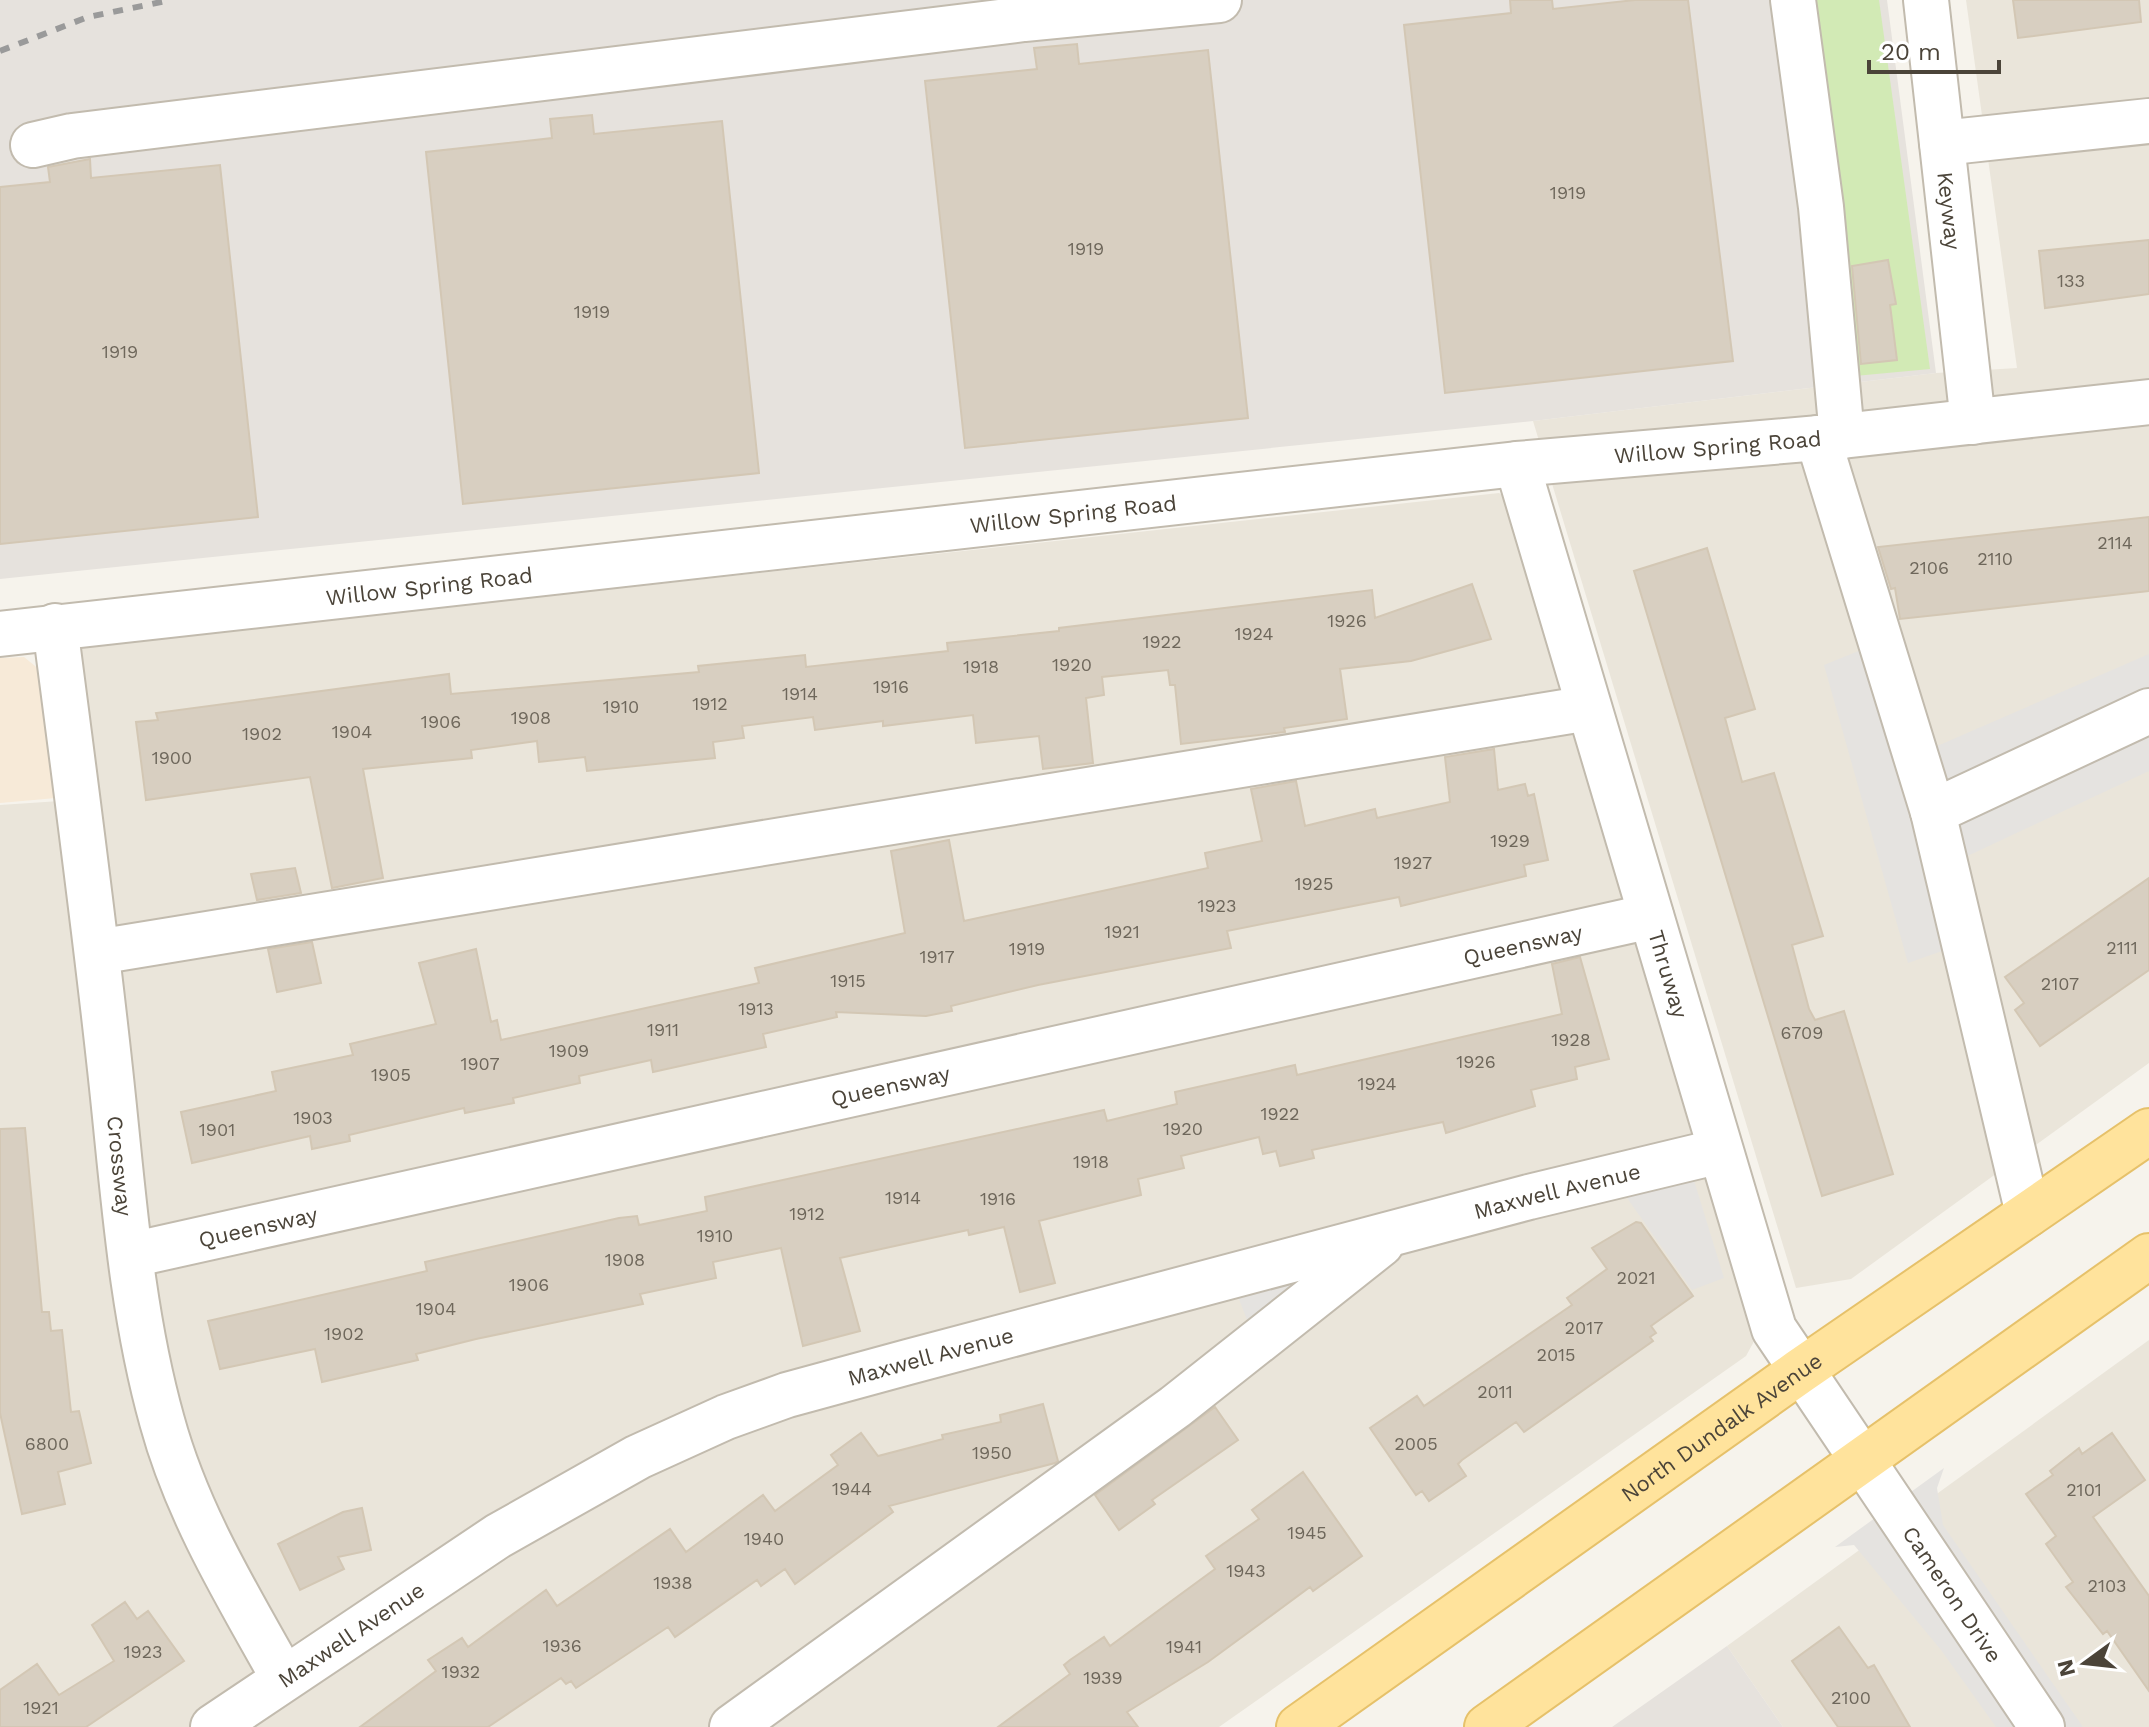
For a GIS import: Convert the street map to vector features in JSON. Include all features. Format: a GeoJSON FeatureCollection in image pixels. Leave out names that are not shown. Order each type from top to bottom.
{"type":"FeatureCollection","features":[{"type":"Feature","properties":{"kind":"main road","name":"North Dundalk Avenue"},"geometry":{"type":"LineString","coordinates":[[1299,1727],[1800,1371],[2149,1131]]}},
{"type":"Feature","properties":{"kind":"main road"},"geometry":{"type":"LineString","coordinates":[[1487,1727],[2149,1256]]}},
{"type":"Feature","properties":{"kind":"street"},"geometry":{"type":"LineString","coordinates":[[33,145],[88,134],[992,23],[1219,0]]}},
{"type":"Feature","properties":{"kind":"street"},"geometry":{"type":"LineString","coordinates":[[1793,0],[1821,207],[1830,437],[1933,812],[2028,1214]]}},
{"type":"Feature","properties":{"kind":"street","name":"Keyway"},"geometry":{"type":"LineString","coordinates":[[1926,0],[1973,422]]}},
{"type":"Feature","properties":{"kind":"street"},"geometry":{"type":"LineString","coordinates":[[1942,143],[2149,121]]}},
{"type":"Feature","properties":{"kind":"street","name":"Willow Spring Road"},"geometry":{"type":"LineString","coordinates":[[0,634],[1517,464],[1830,437],[2149,402]]}},
{"type":"Feature","properties":{"kind":"street","name":"Thruway"},"geometry":{"type":"LineString","coordinates":[[1517,464],[1774,1329],[1861,1463]]}},
{"type":"Feature","properties":{"kind":"street","name":"Crossway"},"geometry":{"type":"LineString","coordinates":[[55,626],[97,952],[131,1255],[162,1422],[187,1493],[224,1571],[283,1677]]}},
{"type":"Feature","properties":{"kind":"street"},"geometry":{"type":"LineString","coordinates":[[97,952],[1589,708]]}},
{"type":"Feature","properties":{"kind":"street"},"geometry":{"type":"LineString","coordinates":[[1933,812],[2149,711]]}},
{"type":"Feature","properties":{"kind":"street","name":"Queensway"},"geometry":{"type":"LineString","coordinates":[[131,1255],[1651,916]]}},
{"type":"Feature","properties":{"kind":"street","name":"Maxwell Avenue"},"geometry":{"type":"LineString","coordinates":[[213,1727],[283,1677],[498,1536],[638,1457],[726,1417],[817,1387],[1395,1232],[1720,1151]]}},
{"type":"Feature","properties":{"kind":"street"},"geometry":{"type":"LineString","coordinates":[[732,1727],[1175,1407],[1395,1232]]}},
{"type":"Feature","properties":{"kind":"street","name":"Cameron Drive"},"geometry":{"type":"LineString","coordinates":[[1861,1463],[2042,1727]]}},
{"type":"Feature","properties":{"kind":"shaded area"},"geometry":{"type":"Polygon","coordinates":[[[0,0],[1887,0],[1936,373],[1533,421],[0,579],[0,0]]]}},
{"type":"Feature","properties":{"kind":"shaded area"},"geometry":{"type":"Polygon","coordinates":[[[1966,0],[2149,0],[2149,1063],[1851,1279],[1796,1288],[1533,421],[1936,373],[2017,368],[1966,0]]]}},
{"type":"Feature","properties":{"kind":"shaded area"},"geometry":{"type":"Polygon","coordinates":[[[1499,493],[1504,496],[1699,1160],[1705,1159],[1758,1334],[1746,1356],[1219,1727],[0,1727],[0,805],[60,801],[77,647],[1499,493]]]}},
{"type":"Feature","properties":{"kind":"shaded area"},"geometry":{"type":"Polygon","coordinates":[[[1893,637],[1928,750],[2149,654],[2149,771],[1959,860],[1982,937],[1908,963],[1824,665],[1893,637]]]}},
{"type":"Feature","properties":{"kind":"shaded area"},"geometry":{"type":"Polygon","coordinates":[[[24,657],[46,675],[56,798],[0,803],[0,658],[24,657]]]}},
{"type":"Feature","properties":{"kind":"shaded area"},"geometry":{"type":"Polygon","coordinates":[[[1692,1174],[1724,1278],[1692,1290],[1625,1195],[1692,1174]]]}},
{"type":"Feature","properties":{"kind":"shaded area"},"geometry":{"type":"Polygon","coordinates":[[[1348,1266],[1253,1335],[1235,1289],[1348,1266]]]}},
{"type":"Feature","properties":{"kind":"shaded area"},"geometry":{"type":"Polygon","coordinates":[[[2149,1340],[2149,1727],[1783,1727],[1727,1646],[2149,1340]]]}},
{"type":"Feature","properties":{"kind":"shaded area"},"geometry":{"type":"Polygon","coordinates":[[[1944,1468],[1937,1488],[1943,1525],[2083,1727],[1996,1727],[1941,1650],[1854,1545],[1835,1547],[1944,1468]]]}},
{"type":"Feature","properties":{"kind":"shaded area"},"geometry":{"type":"Polygon","coordinates":[[[1727,1646],[1783,1727],[1612,1727],[1727,1646]]]}},
{"type":"Feature","properties":{"kind":"green space"},"geometry":{"type":"Polygon","coordinates":[[[1808,0],[1879,0],[1930,369],[1844,377],[1808,0]]]}},
{"type":"Feature","properties":{"kind":"building"},"geometry":{"type":"Polygon","coordinates":[[[1510,0],[1552,0],[1553,9],[1635,0],[1688,0],[1733,361],[1445,393],[1404,25],[1511,13],[1510,0]]]}},
{"type":"Feature","properties":{"kind":"building"},"geometry":{"type":"Polygon","coordinates":[[[2013,0],[2139,0],[2141,22],[2018,38],[2013,0]]]}},
{"type":"Feature","properties":{"kind":"building"},"geometry":{"type":"Polygon","coordinates":[[[1077,44],[1079,64],[1208,50],[1248,418],[965,448],[925,81],[1037,69],[1034,48],[1077,44]]]}},
{"type":"Feature","properties":{"kind":"building"},"geometry":{"type":"Polygon","coordinates":[[[592,115],[594,134],[722,121],[759,473],[463,504],[426,152],[552,138],[550,119],[592,115]]]}},
{"type":"Feature","properties":{"kind":"building"},"geometry":{"type":"Polygon","coordinates":[[[90,159],[91,178],[220,165],[258,517],[0,544],[0,187],[50,182],[48,167],[90,159]]]}},
{"type":"Feature","properties":{"kind":"building"},"geometry":{"type":"Polygon","coordinates":[[[2149,240],[2149,294],[2045,308],[2039,251],[2149,240]]]}},
{"type":"Feature","properties":{"kind":"building"},"geometry":{"type":"Polygon","coordinates":[[[1888,260],[1896,304],[1890,305],[1897,360],[1861,364],[1852,266],[1888,260]]]}},
{"type":"Feature","properties":{"kind":"building"},"geometry":{"type":"Polygon","coordinates":[[[2149,517],[2149,591],[1946,614],[1900,619],[1895,588],[1891,589],[1878,547],[2149,517]]]}},
{"type":"Feature","properties":{"kind":"building"},"geometry":{"type":"Polygon","coordinates":[[[1707,548],[1755,709],[1725,718],[1742,782],[1774,773],[1823,936],[1792,945],[1809,1009],[1815,1020],[1844,1011],[1893,1174],[1822,1196],[1634,571],[1707,548]]]}},
{"type":"Feature","properties":{"kind":"building"},"geometry":{"type":"Polygon","coordinates":[[[1472,584],[1491,639],[1411,661],[1340,669],[1347,719],[1284,728],[1285,732],[1181,744],[1175,685],[1170,685],[1168,670],[1102,677],[1104,695],[1086,698],[1093,763],[1043,769],[1039,736],[976,743],[973,715],[883,726],[883,721],[815,730],[813,717],[742,726],[744,738],[713,742],[715,758],[587,771],[585,757],[539,762],[537,741],[471,750],[472,758],[363,769],[383,878],[332,888],[310,777],[146,800],[136,722],[158,720],[156,713],[449,674],[451,694],[699,672],[698,666],[805,655],[806,667],[948,651],[947,643],[1372,590],[1375,618],[1472,584]]]}},
{"type":"Feature","properties":{"kind":"building"},"geometry":{"type":"Polygon","coordinates":[[[1494,749],[1498,790],[1525,784],[1528,796],[1534,794],[1548,860],[1524,865],[1526,876],[1401,906],[1399,897],[1227,931],[1231,948],[1038,985],[951,1006],[952,1011],[926,1016],[836,1012],[837,1017],[763,1034],[766,1047],[653,1072],[651,1060],[579,1076],[580,1083],[513,1098],[514,1103],[465,1113],[464,1108],[349,1135],[350,1141],[312,1149],[310,1136],[192,1163],[181,1112],[276,1091],[272,1072],[353,1055],[350,1044],[436,1024],[419,963],[476,949],[491,1022],[497,1020],[501,1040],[759,983],[755,968],[905,933],[891,851],[949,840],[964,921],[1208,868],[1205,853],[1262,841],[1251,789],[1296,781],[1305,826],[1375,809],[1377,818],[1450,802],[1445,757],[1494,749]]]}},
{"type":"Feature","properties":{"kind":"building"},"geometry":{"type":"Polygon","coordinates":[[[295,868],[301,893],[257,900],[251,874],[295,868]]]}},
{"type":"Feature","properties":{"kind":"building"},"geometry":{"type":"Polygon","coordinates":[[[2149,878],[2149,970],[2040,1046],[2015,1010],[2024,1003],[2005,977],[2149,878]]]}},
{"type":"Feature","properties":{"kind":"building"},"geometry":{"type":"Polygon","coordinates":[[[312,942],[321,983],[277,992],[268,949],[312,942]]]}},
{"type":"Feature","properties":{"kind":"building"},"geometry":{"type":"Polygon","coordinates":[[[1580,957],[1609,1059],[1575,1067],[1577,1079],[1531,1090],[1535,1106],[1446,1133],[1443,1122],[1312,1150],[1314,1158],[1280,1166],[1276,1151],[1263,1154],[1259,1137],[1181,1156],[1184,1168],[1138,1179],[1141,1195],[1039,1221],[1055,1283],[1020,1292],[1004,1227],[969,1235],[968,1230],[840,1258],[860,1331],[803,1346],[781,1248],[713,1262],[716,1278],[640,1294],[643,1304],[476,1339],[416,1354],[418,1360],[322,1382],[315,1349],[220,1369],[208,1321],[427,1271],[425,1262],[619,1218],[637,1216],[639,1225],[707,1211],[705,1197],[1104,1110],[1107,1121],[1177,1104],[1175,1092],[1295,1065],[1297,1075],[1562,1014],[1552,964],[1580,957]]]}},
{"type":"Feature","properties":{"kind":"building"},"geometry":{"type":"Polygon","coordinates":[[[25,1128],[42,1312],[49,1312],[51,1331],[62,1330],[71,1412],[79,1411],[91,1463],[58,1472],[65,1504],[22,1514],[0,1413],[0,1129],[25,1128]]]}},
{"type":"Feature","properties":{"kind":"building"},"geometry":{"type":"Polygon","coordinates":[[[1636,1222],[1641,1223],[1693,1296],[1651,1326],[1656,1333],[1650,1337],[1653,1341],[1524,1432],[1516,1422],[1462,1460],[1458,1464],[1466,1476],[1429,1501],[1422,1491],[1416,1495],[1370,1428],[1417,1396],[1424,1406],[1572,1305],[1567,1298],[1607,1269],[1592,1248],[1636,1222]]]}},
{"type":"Feature","properties":{"kind":"building"},"geometry":{"type":"Polygon","coordinates":[[[1043,1404],[1058,1461],[1055,1463],[889,1506],[893,1512],[795,1584],[785,1569],[761,1586],[757,1580],[675,1637],[668,1627],[576,1688],[571,1681],[566,1684],[561,1678],[488,1727],[360,1727],[436,1671],[428,1660],[462,1638],[468,1647],[546,1590],[557,1606],[670,1529],[686,1552],[763,1495],[775,1511],[838,1465],[831,1455],[861,1433],[878,1456],[943,1439],[942,1435],[1001,1422],[1000,1415],[1043,1404]]]}},
{"type":"Feature","properties":{"kind":"building"},"geometry":{"type":"Polygon","coordinates":[[[1215,1407],[1238,1440],[1152,1500],[1155,1504],[1119,1530],[1095,1495],[1215,1407]]]}},
{"type":"Feature","properties":{"kind":"building"},"geometry":{"type":"Polygon","coordinates":[[[2112,1433],[2145,1480],[2093,1517],[2149,1596],[2149,1691],[2107,1631],[2103,1634],[2066,1587],[2073,1582],[2046,1544],[2056,1536],[2026,1494],[2053,1475],[2050,1471],[2079,1448],[2082,1454],[2112,1433]]]}},
{"type":"Feature","properties":{"kind":"building"},"geometry":{"type":"Polygon","coordinates":[[[1303,1472],[1362,1556],[1313,1591],[1310,1587],[1208,1662],[1127,1712],[1138,1727],[998,1727],[1070,1674],[1064,1665],[1070,1660],[1104,1637],[1110,1646],[1215,1569],[1206,1556],[1259,1519],[1252,1510],[1303,1472]]]}},
{"type":"Feature","properties":{"kind":"building"},"geometry":{"type":"Polygon","coordinates":[[[362,1508],[371,1550],[338,1557],[344,1569],[300,1590],[278,1544],[343,1512],[362,1508]]]}},
{"type":"Feature","properties":{"kind":"building"},"geometry":{"type":"Polygon","coordinates":[[[125,1602],[137,1619],[148,1611],[184,1661],[86,1727],[0,1727],[0,1690],[37,1664],[59,1695],[114,1661],[92,1625],[125,1602]]]}},
{"type":"Feature","properties":{"kind":"building"},"geometry":{"type":"Polygon","coordinates":[[[1839,1627],[1868,1668],[1874,1665],[1910,1727],[1838,1727],[1792,1661],[1839,1627]]]}},
{"type":"Feature","properties":{"kind":"railway"},"geometry":{"type":"LineString","coordinates":[[0,51],[88,17],[171,0]]}}]}
